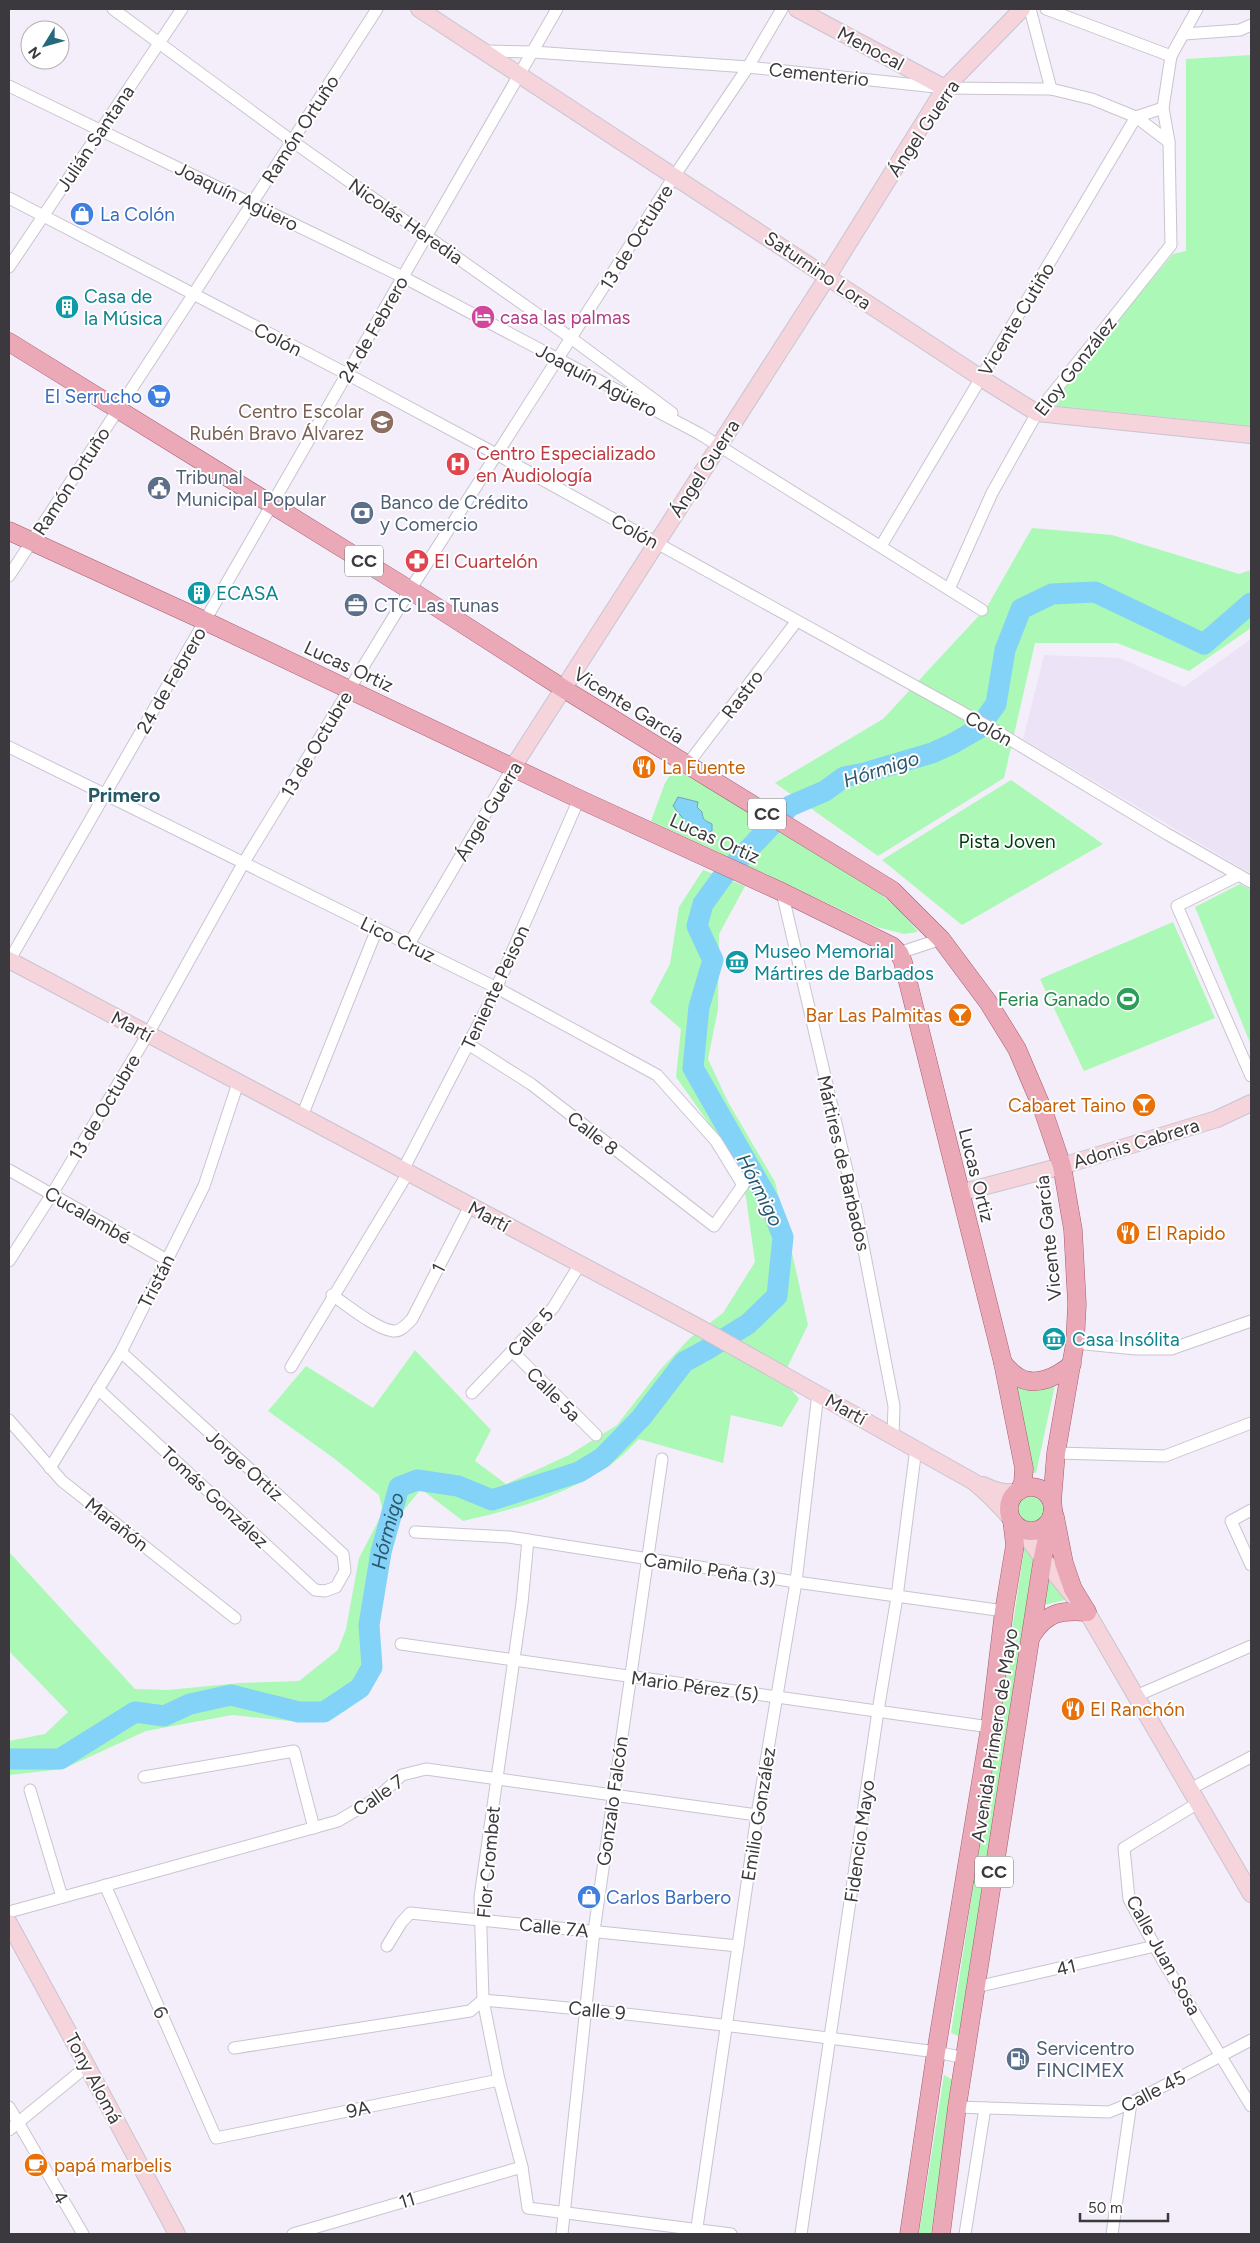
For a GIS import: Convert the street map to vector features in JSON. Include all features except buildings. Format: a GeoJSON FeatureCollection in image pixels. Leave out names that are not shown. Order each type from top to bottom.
{"type":"FeatureCollection","features":[{"type":"Feature","properties":{"kind":"main road","name":"Vicente García"},"geometry":{"type":"LineString","coordinates":[[9,342],[410,590],[564,689],[892,890],[942,939],[988,1002],[1017,1049],[1044,1110],[1062,1166],[1073,1230],[1078,1304],[1072,1364],[1056,1453],[1053,1506]]}},
{"type":"Feature","properties":{"kind":"main road","name":"Lucas Ortiz"},"geometry":{"type":"LineString","coordinates":[[9,531],[884,940],[899,953],[1003,1363],[1024,1468],[1023,1483],[1019,1490]]}},
{"type":"Feature","properties":{"kind":"main road"},"geometry":{"type":"LineString","coordinates":[[1003,1363],[1019,1378],[1044,1380],[1059,1375],[1072,1364]]}},
{"type":"Feature","properties":{"kind":"main road"},"geometry":{"type":"LineString","coordinates":[[1053,1506],[1048,1523],[1036,1530],[1023,1529],[1012,1520],[1010,1504],[1019,1490],[1026,1487],[1040,1489],[1045,1492],[1053,1506],[1064,1563],[1073,1589],[1087,1612]]}},
{"type":"Feature","properties":{"kind":"main road","name":"Avenida Primero de Mayo"},"geometry":{"type":"LineString","coordinates":[[941,2234],[957,2107],[1043,1557],[1053,1506]]}},
{"type":"Feature","properties":{"kind":"main road","name":"Avenida Primero de Mayo"},"geometry":{"type":"LineString","coordinates":[[909,2234],[936,2052],[990,1727],[1004,1611],[1016,1545],[1012,1520]]}},
{"type":"Feature","properties":{"kind":"main road"},"geometry":{"type":"LineString","coordinates":[[1032,1635],[1040,1623],[1057,1613],[1069,1611],[1087,1612]]}},
{"type":"Feature","properties":{"kind":"street","name":"Nicolás Heredia"},"geometry":{"type":"LineString","coordinates":[[112,9],[292,141],[571,338],[700,434]]}},
{"type":"Feature","properties":{"kind":"street","name":"Julián Santana"},"geometry":{"type":"LineString","coordinates":[[9,267],[182,9]]}},
{"type":"Feature","properties":{"kind":"street","name":"Ramón Ortuño"},"geometry":{"type":"LineString","coordinates":[[9,576],[377,9]]}},
{"type":"Feature","properties":{"kind":"street","name":"Saturnino Lora"},"geometry":{"type":"LineString","coordinates":[[419,9],[1037,413],[1251,435]]}},
{"type":"Feature","properties":{"kind":"street","name":"24 de Febrero"},"geometry":{"type":"LineString","coordinates":[[9,960],[557,9]]}},
{"type":"Feature","properties":{"kind":"street","name":"13 de Octubre"},"geometry":{"type":"LineString","coordinates":[[9,1261],[52,1194],[148,1034],[244,862],[410,590],[559,360],[571,338],[675,175],[748,67],[782,9]]}},
{"type":"Feature","properties":{"kind":"street","name":"Menocal"},"geometry":{"type":"LineString","coordinates":[[797,9],[945,88]]}},
{"type":"Feature","properties":{"kind":"street","name":"Ángel Guerra"},"geometry":{"type":"LineString","coordinates":[[409,944],[514,767],[828,276],[945,88],[1022,9]]}},
{"type":"Feature","properties":{"kind":"street"},"geometry":{"type":"LineString","coordinates":[[1030,9],[1051,89]]}},
{"type":"Feature","properties":{"kind":"street"},"geometry":{"type":"LineString","coordinates":[[1046,9],[1171,56]]}},
{"type":"Feature","properties":{"kind":"street"},"geometry":{"type":"LineString","coordinates":[[1169,142],[1163,108],[1171,56],[1197,9]]}},
{"type":"Feature","properties":{"kind":"street"},"geometry":{"type":"LineString","coordinates":[[1184,34],[1240,30],[1251,26]]}},
{"type":"Feature","properties":{"kind":"street","name":"Cementerio"},"geometry":{"type":"LineString","coordinates":[[485,51],[532,52],[748,67],[945,88],[1051,89],[1092,98],[1136,117],[1169,142]]}},
{"type":"Feature","properties":{"kind":"street","name":"Joaquín Agüero"},"geometry":{"type":"LineString","coordinates":[[9,86],[403,278],[700,434],[982,610]]}},
{"type":"Feature","properties":{"kind":"street"},"geometry":{"type":"LineString","coordinates":[[1136,117],[1163,108]]}},
{"type":"Feature","properties":{"kind":"street","name":"Vicente Cutiño"},"geometry":{"type":"LineString","coordinates":[[880,546],[1136,117]]}},
{"type":"Feature","properties":{"kind":"street","name":"Eloy González"},"geometry":{"type":"LineString","coordinates":[[949,589],[992,493],[1037,413],[1171,245],[1169,142]]}},
{"type":"Feature","properties":{"kind":"street","name":"Colón"},"geometry":{"type":"LineString","coordinates":[[9,198],[498,455],[796,622],[996,731],[1251,882]]}},
{"type":"Feature","properties":{"kind":"street","name":"Rastro"},"geometry":{"type":"LineString","coordinates":[[687,765],[796,622]]}},
{"type":"Feature","properties":{"kind":"street","name":"Lico Cruz"},"geometry":{"type":"LineString","coordinates":[[9,747],[104,796],[244,862],[497,988],[657,1075],[716,1141],[743,1185],[714,1226]]}},
{"type":"Feature","properties":{"kind":"street","name":"Teniente Peison"},"geometry":{"type":"LineString","coordinates":[[291,1367],[405,1172],[497,988],[579,799]]}},
{"type":"Feature","properties":{"kind":"street"},"geometry":{"type":"LineString","coordinates":[[1239,875],[1177,906],[1251,1076]]}},
{"type":"Feature","properties":{"kind":"street","name":"Mártires de Barbados"},"geometry":{"type":"LineString","coordinates":[[782,892],[856,1210],[894,1406],[893,1436]]}},
{"type":"Feature","properties":{"kind":"street"},"geometry":{"type":"LineString","coordinates":[[302,1116],[377,929]]}},
{"type":"Feature","properties":{"kind":"street"},"geometry":{"type":"LineString","coordinates":[[899,953],[942,939]]}},
{"type":"Feature","properties":{"kind":"street","name":"Martí"},"geometry":{"type":"LineString","coordinates":[[9,960],[702,1329],[967,1477],[999,1492],[1008,1493],[1019,1490]]}},
{"type":"Feature","properties":{"kind":"street","name":"Calle 8"},"geometry":{"type":"LineString","coordinates":[[468,1044],[531,1084],[714,1226]]}},
{"type":"Feature","properties":{"kind":"street","name":"Tristán"},"geometry":{"type":"LineString","coordinates":[[50,1468],[121,1352],[204,1186],[238,1082]]}},
{"type":"Feature","properties":{"kind":"street","name":"Adonis Cabrera"},"geometry":{"type":"LineString","coordinates":[[960,1193],[1062,1166],[1217,1119],[1251,1103]]}},
{"type":"Feature","properties":{"kind":"street","name":"Cucalambé"},"geometry":{"type":"LineString","coordinates":[[9,1170],[167,1260]]}},
{"type":"Feature","properties":{"kind":"street","name":"1"},"geometry":{"type":"LineString","coordinates":[[332,1295],[364,1317],[383,1327],[394,1331],[403,1329],[412,1319],[470,1206]]}},
{"type":"Feature","properties":{"kind":"street","name":"Calle 5"},"geometry":{"type":"LineString","coordinates":[[472,1393],[554,1308],[580,1264]]}},
{"type":"Feature","properties":{"kind":"street"},"geometry":{"type":"LineString","coordinates":[[1075,1343],[1136,1349],[1171,1349],[1251,1322]]}},
{"type":"Feature","properties":{"kind":"street","name":"Jorge Ortiz"},"geometry":{"type":"LineString","coordinates":[[121,1352],[343,1554],[345,1571],[336,1587]]}},
{"type":"Feature","properties":{"kind":"street","name":"Calle 5a"},"geometry":{"type":"LineString","coordinates":[[513,1352],[596,1435]]}},
{"type":"Feature","properties":{"kind":"street","name":"Tomás González"},"geometry":{"type":"LineString","coordinates":[[98,1389],[315,1590],[324,1591],[336,1587]]}},
{"type":"Feature","properties":{"kind":"street","name":"Emilio González"},"geometry":{"type":"LineString","coordinates":[[697,2232],[757,1815],[796,1582],[818,1394]]}},
{"type":"Feature","properties":{"kind":"street","name":"Marañón"},"geometry":{"type":"LineString","coordinates":[[9,1420],[62,1481],[235,1618]]}},
{"type":"Feature","properties":{"kind":"street"},"geometry":{"type":"LineString","coordinates":[[1056,1453],[1165,1456],[1251,1423]]}},
{"type":"Feature","properties":{"kind":"street","name":"Fidencio Mayo"},"geometry":{"type":"LineString","coordinates":[[800,2234],[831,2038],[878,1711],[897,1597],[916,1448]]}},
{"type":"Feature","properties":{"kind":"street","name":"Gonzalo Falcón"},"geometry":{"type":"LineString","coordinates":[[562,2234],[594,1931],[662,1459]]}},
{"type":"Feature","properties":{"kind":"street","name":"Martí"},"geometry":{"type":"LineString","coordinates":[[967,1477],[988,1494],[1012,1520],[1087,1612],[1251,1892]]}},
{"type":"Feature","properties":{"kind":"street"},"geometry":{"type":"LineString","coordinates":[[1251,1510],[1231,1521],[1251,1565]]}},
{"type":"Feature","properties":{"kind":"street","name":"Camilo Peña (3)"},"geometry":{"type":"LineString","coordinates":[[415,1532],[509,1537],[796,1582],[1004,1611]]}},
{"type":"Feature","properties":{"kind":"street","name":"Flor Crombet"},"geometry":{"type":"LineString","coordinates":[[528,1540],[514,1660],[480,1897],[483,2000],[499,2080],[522,2167],[528,2208],[564,2212]]}},
{"type":"Feature","properties":{"kind":"street","name":"Mario Pérez (5)"},"geometry":{"type":"LineString","coordinates":[[401,1644],[990,1727]]}},
{"type":"Feature","properties":{"kind":"street"},"geometry":{"type":"LineString","coordinates":[[1136,1696],[1251,1646]]}},
{"type":"Feature","properties":{"kind":"street"},"geometry":{"type":"LineString","coordinates":[[144,1777],[294,1751],[314,1828]]}},
{"type":"Feature","properties":{"kind":"street"},"geometry":{"type":"LineString","coordinates":[[1194,1796],[1251,1758]]}},
{"type":"Feature","properties":{"kind":"street","name":"Calle 7"},"geometry":{"type":"LineString","coordinates":[[9,1912],[338,1822],[377,1798],[402,1775],[426,1769],[757,1815]]}},
{"type":"Feature","properties":{"kind":"street"},"geometry":{"type":"LineString","coordinates":[[30,1790],[62,1897]]}},
{"type":"Feature","properties":{"kind":"street","name":"Calle Juan Sosa"},"geometry":{"type":"LineString","coordinates":[[1194,1796],[1124,1848],[1129,1899],[1251,2106]]}},
{"type":"Feature","properties":{"kind":"street","name":"6"},"geometry":{"type":"LineString","coordinates":[[105,1885],[216,2138]]}},
{"type":"Feature","properties":{"kind":"street","name":"Calle 7A"},"geometry":{"type":"LineString","coordinates":[[387,1946],[410,1912],[738,1946]]}},
{"type":"Feature","properties":{"kind":"street","name":"Tony Alomá"},"geometry":{"type":"LineString","coordinates":[[9,1924],[88,2066],[177,2234]]}},
{"type":"Feature","properties":{"kind":"street","name":"41"},"geometry":{"type":"LineString","coordinates":[[976,1987],[1155,1946]]}},
{"type":"Feature","properties":{"kind":"street"},"geometry":{"type":"LineString","coordinates":[[234,2048],[470,2010],[483,2000]]}},
{"type":"Feature","properties":{"kind":"street","name":"Calle 9"},"geometry":{"type":"LineString","coordinates":[[483,2000],[585,2008],[831,2038],[936,2052],[965,2058]]}},
{"type":"Feature","properties":{"kind":"street","name":"Calle 45"},"geometry":{"type":"LineString","coordinates":[[957,2107],[1109,2112],[1131,2103],[1251,2040]]}},
{"type":"Feature","properties":{"kind":"street"},"geometry":{"type":"LineString","coordinates":[[13,2126],[88,2066]]}},
{"type":"Feature","properties":{"kind":"street","name":"9A"},"geometry":{"type":"LineString","coordinates":[[216,2138],[499,2080]]}},
{"type":"Feature","properties":{"kind":"street"},"geometry":{"type":"LineString","coordinates":[[1112,2234],[1131,2103]]}},
{"type":"Feature","properties":{"kind":"street","name":"4"},"geometry":{"type":"LineString","coordinates":[[9,2107],[13,2126],[83,2234]]}},
{"type":"Feature","properties":{"kind":"street"},"geometry":{"type":"LineString","coordinates":[[965,2234],[985,2108]]}},
{"type":"Feature","properties":{"kind":"street","name":"11"},"geometry":{"type":"LineString","coordinates":[[293,2234],[522,2167]]}},
{"type":"Feature","properties":{"kind":"street"},"geometry":{"type":"LineString","coordinates":[[564,2212],[697,2232],[731,2234]]}},
{"type":"Feature","properties":{"kind":"shaded area"},"geometry":{"type":"Polygon","coordinates":[[[1251,639],[1250,873],[1023,739],[1044,655],[1120,658],[1184,687],[1251,639]]]}},
{"type":"Feature","properties":{"kind":"green space"},"geometry":{"type":"Polygon","coordinates":[[[1251,55],[1251,426],[1057,406],[1054,398],[1173,254],[1186,251],[1186,59],[1251,55]]]}},
{"type":"Feature","properties":{"kind":"green space"},"geometry":{"type":"Polygon","coordinates":[[[1032,528],[1112,535],[1239,574],[1251,570],[1251,628],[1189,671],[1117,643],[1035,643],[1004,778],[878,856],[775,783],[883,719],[987,607],[1032,528]]]}},
{"type":"Feature","properties":{"kind":"green space"},"geometry":{"type":"Polygon","coordinates":[[[674,769],[739,805],[866,883],[894,905],[918,932],[904,934],[877,927],[651,821],[665,783],[674,769]]]}},
{"type":"Feature","properties":{"kind":"green space","name":"Pista Joven"},"geometry":{"type":"Polygon","coordinates":[[[1011,780],[1103,844],[962,925],[882,860],[1011,780]]]}},
{"type":"Feature","properties":{"kind":"green space"},"geometry":{"type":"Polygon","coordinates":[[[703,870],[745,886],[719,934],[718,1009],[708,1059],[728,1102],[775,1182],[808,1325],[782,1378],[799,1399],[782,1427],[731,1415],[723,1463],[639,1439],[611,1464],[572,1487],[538,1501],[463,1521],[421,1489],[399,1516],[379,1614],[373,1685],[345,1711],[299,1722],[232,1715],[146,1731],[63,1769],[9,1775],[9,1741],[45,1734],[68,1712],[9,1651],[9,1552],[135,1689],[168,1690],[239,1683],[299,1681],[338,1650],[346,1629],[359,1558],[383,1512],[379,1495],[335,1459],[268,1411],[306,1366],[373,1408],[415,1350],[491,1430],[475,1461],[506,1484],[569,1455],[617,1425],[660,1370],[690,1338],[723,1313],[755,1262],[746,1197],[708,1122],[676,1077],[681,1029],[650,1002],[670,964],[679,907],[703,870]]]}},
{"type":"Feature","properties":{"kind":"green space"},"geometry":{"type":"Polygon","coordinates":[[[1240,884],[1251,890],[1251,1045],[1195,907],[1240,884]]]}},
{"type":"Feature","properties":{"kind":"green space","name":"Feria Ganado"},"geometry":{"type":"Polygon","coordinates":[[[1173,922],[1215,1018],[1084,1071],[1040,979],[1173,922]]]}},
{"type":"Feature","properties":{"kind":"green space"},"geometry":{"type":"Polygon","coordinates":[[[1055,1385],[1036,1473],[1032,1473],[1015,1388],[1055,1385]]]}},
{"type":"Feature","properties":{"kind":"green space"},"geometry":{"type":"Polygon","coordinates":[[[1034,1491],[1047,1497],[1045,1524],[1038,1527],[1025,1525],[1016,1516],[1015,1509],[1020,1495],[1034,1491]]]}},
{"type":"Feature","properties":{"kind":"green space"},"geometry":{"type":"Polygon","coordinates":[[[1025,1544],[1034,1554],[961,2037],[951,2033],[1025,1544]]]}},
{"type":"Feature","properties":{"kind":"green space"},"geometry":{"type":"Polygon","coordinates":[[[1047,1572],[1069,1599],[1044,1605],[1047,1572]]]}},
{"type":"Feature","properties":{"kind":"green space"},"geometry":{"type":"Polygon","coordinates":[[[944,2075],[953,2080],[931,2234],[919,2234],[944,2075]]]}},
{"type":"Feature","properties":{"kind":"water"},"geometry":{"type":"Polygon","coordinates":[[[678,797],[698,802],[697,807],[702,812],[704,820],[712,824],[712,831],[708,833],[698,828],[697,825],[691,828],[673,806],[678,797]]]}},
{"type":"Feature","properties":{"kind":"waterway","name":"Hórmigo"},"geometry":{"type":"LineString","coordinates":[[9,1759],[60,1759],[135,1712],[164,1716],[190,1704],[231,1695],[299,1712],[324,1712],[360,1688],[372,1667],[369,1625],[381,1552],[399,1487],[417,1480],[458,1486],[492,1500],[579,1472],[602,1458],[641,1418],[684,1362],[748,1324],[777,1296],[783,1237],[769,1201],[693,1068],[699,1007],[713,960],[697,926],[703,904],[724,875],[790,806],[825,791],[844,777],[932,753],[978,729],[996,704],[1005,650],[1021,609],[1052,594],[1095,592],[1204,644],[1251,603]]}},
{"type":"Feature","properties":{"kind":"place","name":"La Colón"},"geometry":{"type":"Point","coordinates":[82,214]}},
{"type":"Feature","properties":{"kind":"place","name":"Casa de la Música"},"geometry":{"type":"Point","coordinates":[67,307]}},
{"type":"Feature","properties":{"kind":"place","name":"casa las palmas"},"geometry":{"type":"Point","coordinates":[483,317]}},
{"type":"Feature","properties":{"kind":"place","name":"El Serrucho"},"geometry":{"type":"Point","coordinates":[159,396]}},
{"type":"Feature","properties":{"kind":"place","name":"Centro Escolar Rubén Bravo Álvarez"},"geometry":{"type":"Point","coordinates":[382,422]}},
{"type":"Feature","properties":{"kind":"place","name":"Centro Especializado en Audiología"},"geometry":{"type":"Point","coordinates":[458,464]}},
{"type":"Feature","properties":{"kind":"place","name":"Tribunal Municipal Popular"},"geometry":{"type":"Point","coordinates":[159,488]}},
{"type":"Feature","properties":{"kind":"place","name":"Banco de Crédito y Comercio"},"geometry":{"type":"Point","coordinates":[362,513]}},
{"type":"Feature","properties":{"kind":"place","name":"El Cuartelón"},"geometry":{"type":"Point","coordinates":[417,561]}},
{"type":"Feature","properties":{"kind":"place","name":"ECASA"},"geometry":{"type":"Point","coordinates":[199,593]}},
{"type":"Feature","properties":{"kind":"place","name":"CTC Las Tunas"},"geometry":{"type":"Point","coordinates":[356,605]}},
{"type":"Feature","properties":{"kind":"place","name":"La Fuente"},"geometry":{"type":"Point","coordinates":[644,767]}},
{"type":"Feature","properties":{"kind":"place","name":"Museo Memorial Mártires de Barbados"},"geometry":{"type":"Point","coordinates":[737,962]}},
{"type":"Feature","properties":{"kind":"place","name":"Feria Ganado"},"geometry":{"type":"Point","coordinates":[1128,999]}},
{"type":"Feature","properties":{"kind":"place","name":"Bar Las Palmitas"},"geometry":{"type":"Point","coordinates":[960,1015]}},
{"type":"Feature","properties":{"kind":"place","name":"Cabaret Taino"},"geometry":{"type":"Point","coordinates":[1144,1105]}},
{"type":"Feature","properties":{"kind":"place","name":"El Rapido"},"geometry":{"type":"Point","coordinates":[1128,1233]}},
{"type":"Feature","properties":{"kind":"place","name":"Casa Insólita"},"geometry":{"type":"Point","coordinates":[1054,1339]}},
{"type":"Feature","properties":{"kind":"place","name":"El Ranchón"},"geometry":{"type":"Point","coordinates":[1073,1709]}},
{"type":"Feature","properties":{"kind":"place","name":"Carlos Barbero"},"geometry":{"type":"Point","coordinates":[589,1897]}},
{"type":"Feature","properties":{"kind":"place","name":"Servicentro FINCIMEX"},"geometry":{"type":"Point","coordinates":[1018,2059]}},
{"type":"Feature","properties":{"kind":"place","name":"papá marbelis"},"geometry":{"type":"Point","coordinates":[36,2165]}},
{"type":"Feature","properties":{"kind":"district","name":"Primero"},"geometry":{"type":"Point","coordinates":[124,795]}}]}
